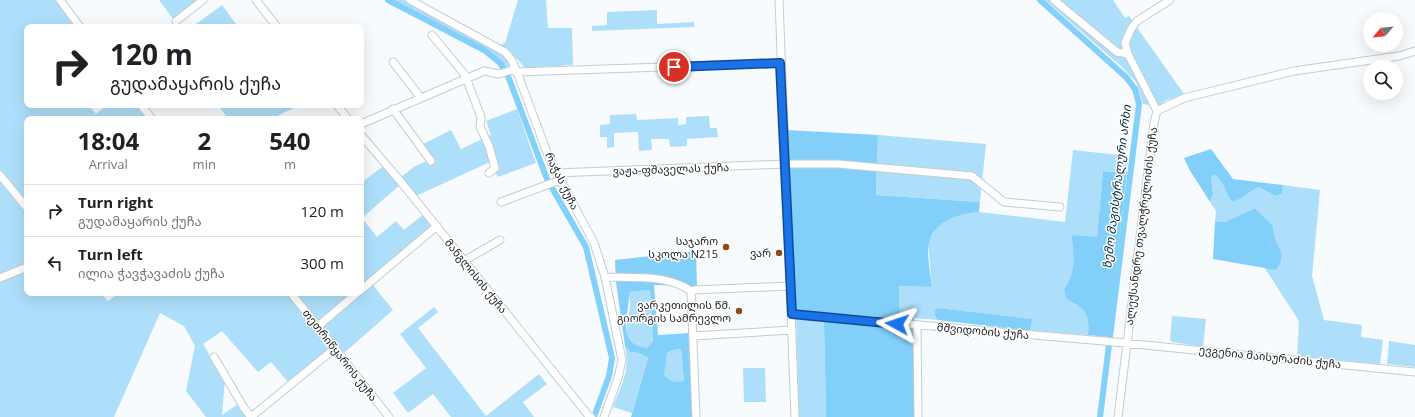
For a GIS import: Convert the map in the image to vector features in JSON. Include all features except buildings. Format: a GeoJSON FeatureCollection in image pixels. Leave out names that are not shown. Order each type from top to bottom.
{"type":"FeatureCollection","features":[{"type":"Feature","properties":{"kind":"street"},"geometry":{"type":"LineString","coordinates":[[60,0],[78,24]]}},
{"type":"Feature","properties":{"kind":"street"},"geometry":{"type":"LineString","coordinates":[[176,21],[203,0]]}},
{"type":"Feature","properties":{"kind":"street"},"geometry":{"type":"LineString","coordinates":[[256,0],[275,24]]}},
{"type":"Feature","properties":{"kind":"street","name":"რაჭას ქუჩა"},"geometry":{"type":"LineString","coordinates":[[410,0],[505,52],[511,59],[556,178],[594,243],[605,277],[622,360],[618,378],[604,417]]}},
{"type":"Feature","properties":{"kind":"street"},"geometry":{"type":"LineString","coordinates":[[779,0],[780,63],[786,164],[795,417]]}},
{"type":"Feature","properties":{"kind":"street"},"geometry":{"type":"LineString","coordinates":[[1054,0],[1117,52],[1128,54]]}},
{"type":"Feature","properties":{"kind":"street"},"geometry":{"type":"LineString","coordinates":[[1157,111],[1128,54],[1125,43],[1131,29],[1137,21],[1170,0]]}},
{"type":"Feature","properties":{"kind":"street"},"geometry":{"type":"LineString","coordinates":[[432,35],[466,79],[481,117],[480,127],[489,146],[495,168],[489,173]]}},
{"type":"Feature","properties":{"kind":"street","name":"ალექსანდრე თვალჭრელიძის ქუჩა"},"geometry":{"type":"LineString","coordinates":[[1118,417],[1124,371],[1122,343],[1157,111],[1184,98],[1294,71],[1399,56],[1415,51]]}},
{"type":"Feature","properties":{"kind":"street"},"geometry":{"type":"LineString","coordinates":[[393,62],[421,98]]}},
{"type":"Feature","properties":{"kind":"street"},"geometry":{"type":"LineString","coordinates":[[364,123],[393,109],[484,72],[499,74],[515,71],[780,63]]}},
{"type":"Feature","properties":{"kind":"street"},"geometry":{"type":"LineString","coordinates":[[143,108],[150,116]]}},
{"type":"Feature","properties":{"kind":"street"},"geometry":{"type":"LineString","coordinates":[[339,108],[346,116]]}},
{"type":"Feature","properties":{"kind":"street"},"geometry":{"type":"LineString","coordinates":[[393,109],[431,161]]}},
{"type":"Feature","properties":{"kind":"street","name":"მანგლისის ქუჩა"},"geometry":{"type":"LineString","coordinates":[[364,138],[402,182],[589,416]]}},
{"type":"Feature","properties":{"kind":"street","name":"ვაჟა-ფშაველას ქუჩა"},"geometry":{"type":"LineString","coordinates":[[502,202],[544,185],[556,178],[786,164],[838,164],[972,176],[1004,202],[1060,207]]}},
{"type":"Feature","properties":{"kind":"street"},"geometry":{"type":"LineString","coordinates":[[0,175],[24,204]]}},
{"type":"Feature","properties":{"kind":"street"},"geometry":{"type":"LineString","coordinates":[[364,287],[436,226]]}},
{"type":"Feature","properties":{"kind":"street"},"geometry":{"type":"LineString","coordinates":[[464,261],[500,240]]}},
{"type":"Feature","properties":{"kind":"street"},"geometry":{"type":"LineString","coordinates":[[0,278],[24,268]]}},
{"type":"Feature","properties":{"kind":"street"},"geometry":{"type":"LineString","coordinates":[[605,277],[642,277],[680,284],[691,291],[790,286]]}},
{"type":"Feature","properties":{"kind":"street"},"geometry":{"type":"LineString","coordinates":[[691,291],[696,417]]}},
{"type":"Feature","properties":{"kind":"street","name":"თეთრიწყაროს ქუჩა"},"geometry":{"type":"LineString","coordinates":[[293,296],[389,417]]}},
{"type":"Feature","properties":{"kind":"street"},"geometry":{"type":"LineString","coordinates":[[317,327],[353,296]]}},
{"type":"Feature","properties":{"kind":"street","name":"მშვიდობის ქუჩა"},"geometry":{"type":"LineString","coordinates":[[792,314],[1122,343]]}},
{"type":"Feature","properties":{"kind":"street"},"geometry":{"type":"LineString","coordinates":[[917,325],[918,417]]}},
{"type":"Feature","properties":{"kind":"street"},"geometry":{"type":"LineString","coordinates":[[693,336],[792,330]]}},
{"type":"Feature","properties":{"kind":"street","name":"ევგენია მაისურაძის ქუჩა"},"geometry":{"type":"LineString","coordinates":[[1122,343],[1415,372]]}},
{"type":"Feature","properties":{"kind":"street"},"geometry":{"type":"LineString","coordinates":[[214,357],[251,417],[334,349]]}},
{"type":"Feature","properties":{"kind":"shaded area"},"geometry":{"type":"Polygon","coordinates":[[[0,0],[56,0],[75,24],[24,24],[24,108],[91,108],[96,114],[103,108],[139,108],[146,116],[24,116],[24,265],[0,275],[0,0]]]}},
{"type":"Feature","properties":{"kind":"shaded area"},"geometry":{"type":"Polygon","coordinates":[[[159,0],[202,0],[174,20],[159,0]]]}},
{"type":"Feature","properties":{"kind":"shaded area"},"geometry":{"type":"Polygon","coordinates":[[[393,0],[404,0],[505,57],[511,68],[507,68],[497,58],[470,40],[393,0]]]}},
{"type":"Feature","properties":{"kind":"shaded area"},"geometry":{"type":"Polygon","coordinates":[[[518,0],[546,0],[548,28],[572,28],[573,65],[525,68],[511,52],[500,45],[505,43],[518,0]]]}},
{"type":"Feature","properties":{"kind":"shaded area"},"geometry":{"type":"Polygon","coordinates":[[[1045,0],[1113,0],[1125,18],[1129,16],[1184,94],[1165,101],[1159,107],[1143,104],[1136,82],[1122,67],[1045,0]]]}},
{"type":"Feature","properties":{"kind":"shaded area"},"geometry":{"type":"Polygon","coordinates":[[[222,5],[236,24],[196,24],[222,5]]]}},
{"type":"Feature","properties":{"kind":"shaded area"},"geometry":{"type":"Polygon","coordinates":[[[657,10],[657,24],[694,22],[694,27],[592,31],[592,26],[607,25],[607,12],[657,10]]]}},
{"type":"Feature","properties":{"kind":"shaded area"},"geometry":{"type":"Polygon","coordinates":[[[220,108],[294,108],[277,116],[226,116],[220,108]]]}},
{"type":"Feature","properties":{"kind":"shaded area"},"geometry":{"type":"Polygon","coordinates":[[[517,109],[536,163],[498,177],[490,162],[416,196],[401,177],[415,166],[434,158],[423,144],[451,130],[461,149],[491,135],[486,121],[517,109]]]}},
{"type":"Feature","properties":{"kind":"shaded area"},"geometry":{"type":"Polygon","coordinates":[[[636,114],[637,120],[678,118],[678,125],[686,124],[686,117],[709,116],[710,128],[717,128],[718,137],[687,139],[687,146],[670,147],[669,139],[651,139],[652,150],[639,151],[638,132],[614,133],[614,147],[607,148],[607,137],[600,137],[600,125],[610,124],[610,115],[636,114]]]}},
{"type":"Feature","properties":{"kind":"shaded area"},"geometry":{"type":"Polygon","coordinates":[[[787,130],[878,135],[876,195],[980,202],[979,212],[963,214],[948,220],[936,229],[932,235],[928,247],[928,253],[932,287],[899,286],[900,317],[914,318],[914,417],[826,417],[824,321],[796,319],[787,130]]]}},
{"type":"Feature","properties":{"kind":"shaded area"},"geometry":{"type":"Polygon","coordinates":[[[878,135],[986,144],[980,202],[876,195],[878,135]]]}},
{"type":"Feature","properties":{"kind":"shaded area"},"geometry":{"type":"Polygon","coordinates":[[[1211,149],[1233,179],[1283,185],[1282,194],[1276,196],[1258,187],[1240,199],[1232,202],[1223,184],[1215,175],[1211,177],[1213,194],[1210,202],[1189,169],[1184,158],[1211,149]]]}},
{"type":"Feature","properties":{"kind":"shaded area"},"geometry":{"type":"Polygon","coordinates":[[[1073,150],[1128,156],[1127,173],[1103,171],[1097,238],[1071,235],[1075,254],[1074,266],[1070,281],[1074,304],[1083,310],[1087,316],[1088,335],[1030,331],[1031,319],[938,308],[935,310],[938,320],[900,317],[899,286],[932,287],[928,243],[937,227],[948,219],[962,214],[979,212],[1065,222],[1073,150]]]}},
{"type":"Feature","properties":{"kind":"shaded area"},"geometry":{"type":"Polygon","coordinates":[[[382,167],[400,185],[364,216],[364,181],[382,167]]]}},
{"type":"Feature","properties":{"kind":"shaded area"},"geometry":{"type":"Polygon","coordinates":[[[1103,171],[1127,173],[1108,337],[1088,335],[1088,321],[1085,312],[1066,298],[1064,290],[1071,276],[1074,263],[1071,235],[1097,237],[1103,171]]]}},
{"type":"Feature","properties":{"kind":"shaded area"},"geometry":{"type":"Polygon","coordinates":[[[1215,175],[1223,184],[1232,202],[1240,199],[1258,187],[1276,196],[1282,194],[1283,185],[1320,190],[1312,276],[1324,320],[1362,325],[1361,337],[1383,340],[1380,364],[1297,357],[1299,321],[1264,267],[1276,270],[1282,254],[1275,238],[1273,226],[1255,208],[1225,222],[1215,222],[1216,211],[1210,202],[1213,194],[1211,177],[1215,175]]]}},
{"type":"Feature","properties":{"kind":"shaded area"},"geometry":{"type":"Polygon","coordinates":[[[1255,208],[1273,226],[1275,238],[1282,254],[1280,264],[1276,270],[1213,259],[1215,222],[1225,222],[1255,208]]]}},
{"type":"Feature","properties":{"kind":"shaded area"},"geometry":{"type":"Polygon","coordinates":[[[424,214],[436,230],[372,284],[393,310],[343,354],[297,296],[364,296],[364,221],[377,237],[396,221],[404,230],[424,214]]]}},
{"type":"Feature","properties":{"kind":"shaded area"},"geometry":{"type":"Polygon","coordinates":[[[696,251],[697,286],[654,285],[658,335],[690,333],[694,417],[631,417],[648,358],[639,353],[630,352],[625,346],[616,282],[615,260],[696,251]],[[650,290],[629,292],[626,319],[627,335],[630,341],[647,348],[653,341],[650,290]],[[681,349],[673,350],[667,353],[664,375],[673,381],[684,381],[681,349]]]}},
{"type":"Feature","properties":{"kind":"shaded area"},"geometry":{"type":"Polygon","coordinates":[[[24,271],[24,296],[104,296],[108,301],[115,296],[290,296],[331,349],[289,383],[271,362],[258,372],[222,331],[203,344],[225,380],[222,415],[238,404],[248,417],[206,417],[186,391],[195,346],[184,326],[160,313],[114,417],[0,417],[0,281],[24,271]]]}},
{"type":"Feature","properties":{"kind":"shaded area"},"geometry":{"type":"Polygon","coordinates":[[[650,290],[653,341],[647,348],[637,346],[628,338],[626,332],[630,300],[628,292],[650,290]]]}},
{"type":"Feature","properties":{"kind":"shaded area"},"geometry":{"type":"Polygon","coordinates":[[[434,307],[438,312],[418,328],[486,416],[539,374],[547,384],[523,402],[534,417],[451,417],[433,394],[408,413],[393,393],[426,368],[400,334],[434,307]]]}},
{"type":"Feature","properties":{"kind":"shaded area"},"geometry":{"type":"Polygon","coordinates":[[[938,308],[1032,319],[1030,331],[938,320],[935,315],[935,310],[938,308]]]}},
{"type":"Feature","properties":{"kind":"shaded area"},"geometry":{"type":"Polygon","coordinates":[[[1172,316],[1206,319],[1203,347],[1172,342],[1170,339],[1172,316]]]}},
{"type":"Feature","properties":{"kind":"shaded area"},"geometry":{"type":"Polygon","coordinates":[[[796,319],[824,321],[826,417],[799,417],[796,319]]]}},
{"type":"Feature","properties":{"kind":"shaded area"},"geometry":{"type":"Polygon","coordinates":[[[1389,341],[1415,345],[1415,367],[1387,364],[1389,341]]]}},
{"type":"Feature","properties":{"kind":"shaded area"},"geometry":{"type":"Polygon","coordinates":[[[625,346],[630,352],[639,353],[648,358],[632,413],[613,407],[626,370],[625,346]]]}},
{"type":"Feature","properties":{"kind":"shaded area"},"geometry":{"type":"Polygon","coordinates":[[[681,349],[684,381],[673,381],[663,375],[667,353],[673,350],[681,349]]]}},
{"type":"Feature","properties":{"kind":"shaded area"},"geometry":{"type":"Polygon","coordinates":[[[743,368],[765,368],[766,402],[744,402],[743,368]]]}},
{"type":"Feature","properties":{"kind":"waterway"},"geometry":{"type":"LineString","coordinates":[[388,0],[484,50],[500,63],[508,76],[547,179],[586,247],[612,358],[609,376],[594,417]]}},
{"type":"Feature","properties":{"kind":"waterway","name":"ზემო მაგისტრალური არხი"},"geometry":{"type":"LineString","coordinates":[[1040,0],[1126,77],[1135,89],[1139,104],[1100,417]]}},
{"type":"Feature","properties":{"kind":"place","name":"საჯარო სკოლა N215"},"geometry":{"type":"Point","coordinates":[726,247]}},
{"type":"Feature","properties":{"kind":"place","name":"ვარ"},"geometry":{"type":"Point","coordinates":[779,253]}},
{"type":"Feature","properties":{"kind":"place","name":"ვარკეთილის წმ. გიორგის სამრევლო"},"geometry":{"type":"Point","coordinates":[739,311]}},
{"type":"Feature","properties":{"kind":"route"},"geometry":{"type":"LineString","coordinates":[[674,67],[780,63],[792,314],[897,324]]}}]}
